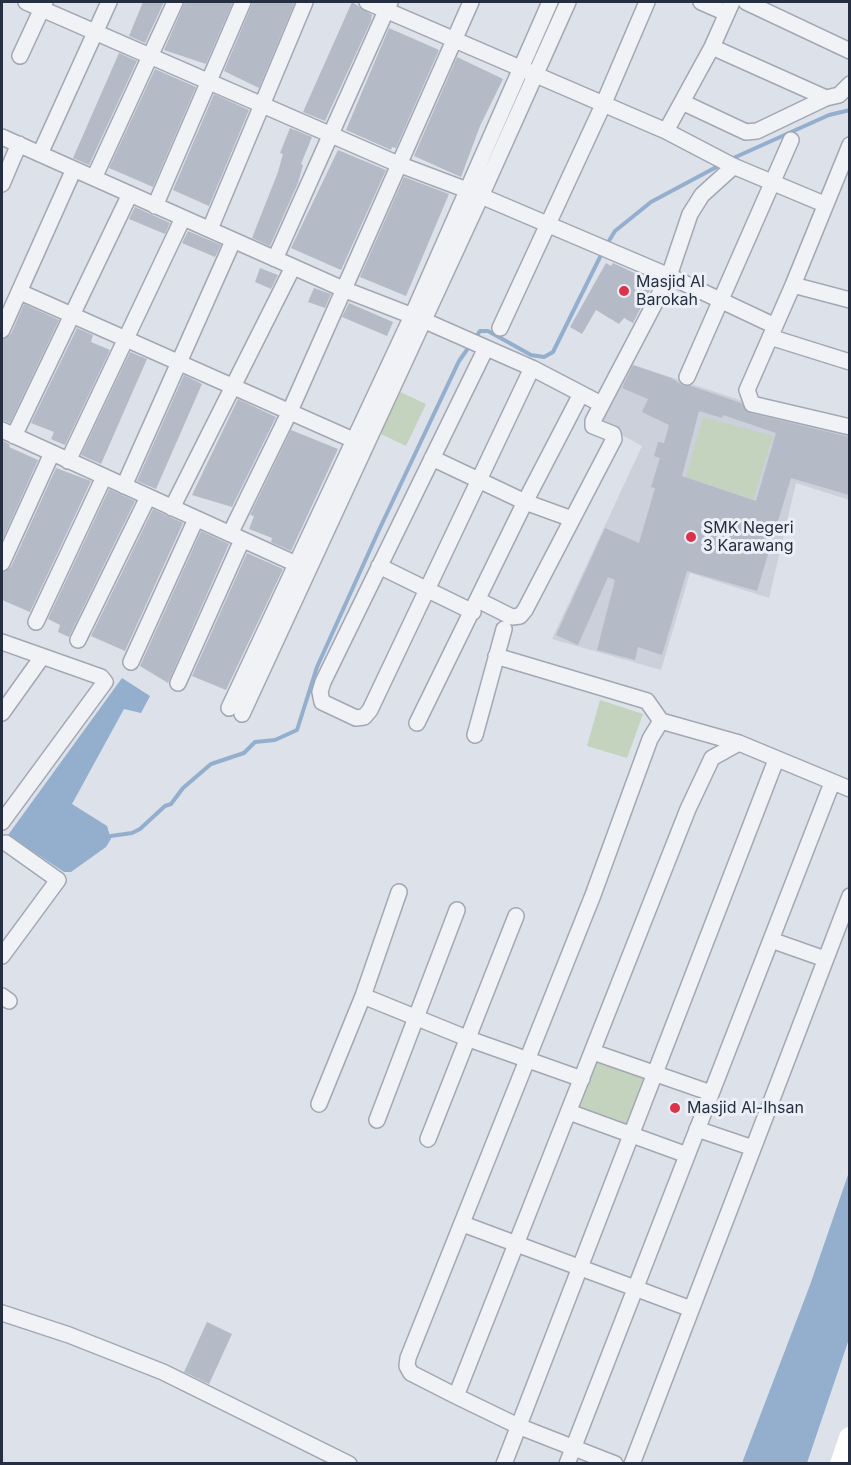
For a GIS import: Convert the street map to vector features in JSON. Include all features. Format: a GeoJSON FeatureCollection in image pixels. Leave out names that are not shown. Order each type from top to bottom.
{"type":"FeatureCollection","features":[{"type":"Feature","properties":{"kind":"street"},"geometry":{"type":"LineString","coordinates":[[26,2],[43,5],[96,32],[398,164],[474,193],[669,276],[720,301],[772,331],[849,362]]}},
{"type":"Feature","properties":{"kind":"street"},"geometry":{"type":"LineString","coordinates":[[40,154],[110,2]]}},
{"type":"Feature","properties":{"kind":"street"},"geometry":{"type":"LineString","coordinates":[[94,178],[175,2]]}},
{"type":"Feature","properties":{"kind":"street"},"geometry":{"type":"LineString","coordinates":[[155,206],[243,2]]}},
{"type":"Feature","properties":{"kind":"street"},"geometry":{"type":"LineString","coordinates":[[210,229],[305,2]]}},
{"type":"Feature","properties":{"kind":"street"},"geometry":{"type":"LineString","coordinates":[[367,2],[388,6],[454,39],[603,105],[666,130],[734,166],[824,204]]}},
{"type":"Feature","properties":{"kind":"street"},"geometry":{"type":"LineString","coordinates":[[178,683],[236,537],[290,411],[471,2]]}},
{"type":"Feature","properties":{"kind":"street"},"geometry":{"type":"LineString","coordinates":[[474,193],[520,68],[550,2]]}},
{"type":"Feature","properties":{"kind":"street"},"geometry":{"type":"LineString","coordinates":[[236,711],[474,193],[535,75],[568,2]]}},
{"type":"Feature","properties":{"kind":"street"},"geometry":{"type":"LineString","coordinates":[[500,328],[603,105],[647,2]]}},
{"type":"Feature","properties":{"kind":"street"},"geometry":{"type":"LineString","coordinates":[[666,130],[712,47],[729,7],[701,2]]}},
{"type":"Feature","properties":{"kind":"street"},"geometry":{"type":"LineString","coordinates":[[746,2],[849,51]]}},
{"type":"Feature","properties":{"kind":"street"},"geometry":{"type":"LineString","coordinates":[[20,56],[43,5]]}},
{"type":"Feature","properties":{"kind":"street"},"geometry":{"type":"LineString","coordinates":[[275,259],[388,6]]}},
{"type":"Feature","properties":{"kind":"street"},"geometry":{"type":"LineString","coordinates":[[712,47],[826,98]]}},
{"type":"Feature","properties":{"kind":"street"},"geometry":{"type":"LineString","coordinates":[[682,102],[746,132],[757,131],[826,98],[846,91],[849,84]]}},
{"type":"Feature","properties":{"kind":"street"},"geometry":{"type":"LineString","coordinates":[[2,137],[343,290],[418,318],[532,368],[601,404]]}},
{"type":"Feature","properties":{"kind":"street"},"geometry":{"type":"LineString","coordinates":[[687,378],[791,140]]}},
{"type":"Feature","properties":{"kind":"street"},"geometry":{"type":"LineString","coordinates":[[2,184],[19,144]]}},
{"type":"Feature","properties":{"kind":"street"},"geometry":{"type":"LineString","coordinates":[[849,145],[793,285],[747,390],[752,404],[849,427]]}},
{"type":"Feature","properties":{"kind":"street"},"geometry":{"type":"LineString","coordinates":[[379,566],[427,588],[475,606],[512,617],[520,616],[545,573],[614,439],[613,434],[593,426],[601,404],[669,276],[690,214],[702,195],[734,166]]}},
{"type":"Feature","properties":{"kind":"street"},"geometry":{"type":"LineString","coordinates":[[2,330],[74,170]]}},
{"type":"Feature","properties":{"kind":"street"},"geometry":{"type":"LineString","coordinates":[[130,194],[73,315],[5,433],[302,567]]}},
{"type":"Feature","properties":{"kind":"street"},"geometry":{"type":"LineString","coordinates":[[68,461],[183,218]]}},
{"type":"Feature","properties":{"kind":"street"},"geometry":{"type":"LineString","coordinates":[[124,486],[181,363],[233,241]]}},
{"type":"Feature","properties":{"kind":"street"},"geometry":{"type":"LineString","coordinates":[[172,508],[235,387],[293,267]]}},
{"type":"Feature","properties":{"kind":"street"},"geometry":{"type":"LineString","coordinates":[[793,285],[849,300]]}},
{"type":"Feature","properties":{"kind":"street"},"geometry":{"type":"LineString","coordinates":[[20,292],[358,442]]}},
{"type":"Feature","properties":{"kind":"street"},"geometry":{"type":"LineString","coordinates":[[483,347],[320,692],[322,702],[356,718],[364,717],[370,710],[532,368]]}},
{"type":"Feature","properties":{"kind":"street"},"geometry":{"type":"LineString","coordinates":[[417,723],[525,502],[581,394]]}},
{"type":"Feature","properties":{"kind":"street"},"geometry":{"type":"LineString","coordinates":[[2,563],[52,453]]}},
{"type":"Feature","properties":{"kind":"street"},"geometry":{"type":"LineString","coordinates":[[432,458],[525,502],[572,519]]}},
{"type":"Feature","properties":{"kind":"street"},"geometry":{"type":"LineString","coordinates":[[36,622],[104,477]]}},
{"type":"Feature","properties":{"kind":"street"},"geometry":{"type":"LineString","coordinates":[[78,640],[148,497]]}},
{"type":"Feature","properties":{"kind":"street"},"geometry":{"type":"LineString","coordinates":[[131,662],[196,519]]}},
{"type":"Feature","properties":{"kind":"street"},"geometry":{"type":"LineString","coordinates":[[475,735],[504,628]]}},
{"type":"Feature","properties":{"kind":"street"},"geometry":{"type":"LineString","coordinates":[[2,642],[101,677],[105,682],[2,822]]}},
{"type":"Feature","properties":{"kind":"street"},"geometry":{"type":"LineString","coordinates":[[496,656],[646,701],[661,721],[740,743],[849,789]]}},
{"type":"Feature","properties":{"kind":"street"},"geometry":{"type":"LineString","coordinates":[[2,713],[42,657]]}},
{"type":"Feature","properties":{"kind":"street"},"geometry":{"type":"LineString","coordinates":[[615,1464],[519,1426],[411,1373],[407,1366],[408,1358],[528,1061],[650,739],[661,721]]}},
{"type":"Feature","properties":{"kind":"street"},"geometry":{"type":"LineString","coordinates":[[456,1396],[688,809],[712,758],[740,743]]}},
{"type":"Feature","properties":{"kind":"street"},"geometry":{"type":"LineString","coordinates":[[504,1464],[776,760]]}},
{"type":"Feature","properties":{"kind":"street"},"geometry":{"type":"LineString","coordinates":[[567,1464],[832,783]]}},
{"type":"Feature","properties":{"kind":"street"},"geometry":{"type":"LineString","coordinates":[[2,956],[58,880],[3,844]]}},
{"type":"Feature","properties":{"kind":"street"},"geometry":{"type":"LineString","coordinates":[[319,1104],[363,996],[399,892]]}},
{"type":"Feature","properties":{"kind":"street"},"geometry":{"type":"LineString","coordinates":[[632,1464],[849,896]]}},
{"type":"Feature","properties":{"kind":"street"},"geometry":{"type":"LineString","coordinates":[[377,1120],[457,910]]}},
{"type":"Feature","properties":{"kind":"street"},"geometry":{"type":"LineString","coordinates":[[429,1139],[516,916]]}},
{"type":"Feature","properties":{"kind":"street"},"geometry":{"type":"LineString","coordinates":[[771,940],[825,959]]}},
{"type":"Feature","properties":{"kind":"street"},"geometry":{"type":"LineString","coordinates":[[363,996],[469,1039],[582,1079]]}},
{"type":"Feature","properties":{"kind":"street"},"geometry":{"type":"LineString","coordinates":[[593,1052],[711,1093]]}},
{"type":"Feature","properties":{"kind":"street"},"geometry":{"type":"LineString","coordinates":[[569,1112],[687,1155]]}},
{"type":"Feature","properties":{"kind":"street"},"geometry":{"type":"LineString","coordinates":[[697,1129],[753,1148]]}},
{"type":"Feature","properties":{"kind":"street"},"geometry":{"type":"LineString","coordinates":[[463,1224],[691,1309]]}},
{"type":"Feature","properties":{"kind":"street"},"geometry":{"type":"LineString","coordinates":[[2,1313],[69,1335],[163,1372],[349,1464]]}},
{"type":"Feature","properties":{"kind":"street"},"geometry":{"type":"LineString","coordinates":[[841,1464],[849,1438]]}},
{"type":"Feature","properties":{"kind":"shaded area","name":"SMK Negeri 3 Karawang"},"geometry":{"type":"Polygon","coordinates":[[[631,364],[752,404],[849,431],[849,500],[796,483],[769,598],[690,573],[661,670],[552,639],[642,446],[600,423],[631,364]]]}},
{"type":"Feature","properties":{"kind":"green space"},"geometry":{"type":"Polygon","coordinates":[[[398,391],[426,404],[406,446],[379,433],[398,391]]]}},
{"type":"Feature","properties":{"kind":"green space"},"geometry":{"type":"Polygon","coordinates":[[[703,417],[773,436],[753,499],[686,477],[703,417]]]}},
{"type":"Feature","properties":{"kind":"green space"},"geometry":{"type":"Polygon","coordinates":[[[600,700],[643,714],[627,758],[587,746],[600,700]]]}},
{"type":"Feature","properties":{"kind":"green space"},"geometry":{"type":"Polygon","coordinates":[[[593,1052],[655,1074],[631,1135],[569,1112],[593,1052]]]}},
{"type":"Feature","properties":{"kind":"water"},"geometry":{"type":"Polygon","coordinates":[[[122,678],[150,696],[141,713],[124,709],[72,804],[107,826],[111,839],[106,847],[71,872],[64,872],[8,835],[122,678]]]}},
{"type":"Feature","properties":{"kind":"water"},"geometry":{"type":"Polygon","coordinates":[[[849,1172],[849,1339],[807,1463],[742,1463],[810,1285],[849,1172]]]}},
{"type":"Feature","properties":{"kind":"building"},"geometry":{"type":"Polygon","coordinates":[[[143,2],[164,2],[145,43],[129,36],[143,2]]]}},
{"type":"Feature","properties":{"kind":"building"},"geometry":{"type":"Polygon","coordinates":[[[185,2],[233,2],[206,64],[164,50],[185,2]]]}},
{"type":"Feature","properties":{"kind":"building"},"geometry":{"type":"Polygon","coordinates":[[[253,2],[295,2],[259,88],[224,71],[253,2]]]}},
{"type":"Feature","properties":{"kind":"building"},"geometry":{"type":"Polygon","coordinates":[[[352,2],[372,15],[371,21],[325,121],[303,112],[352,2]]]}},
{"type":"Feature","properties":{"kind":"building"},"geometry":{"type":"Polygon","coordinates":[[[389,28],[439,50],[396,148],[392,147],[391,150],[346,130],[389,28]]]}},
{"type":"Feature","properties":{"kind":"building"},"geometry":{"type":"Polygon","coordinates":[[[119,53],[137,61],[89,165],[73,158],[119,53]]]}},
{"type":"Feature","properties":{"kind":"building"},"geometry":{"type":"Polygon","coordinates":[[[457,57],[503,79],[480,126],[461,177],[414,156],[457,57]]]}},
{"type":"Feature","properties":{"kind":"building"},"geometry":{"type":"Polygon","coordinates":[[[155,69],[196,87],[153,187],[109,168],[155,69]]]}},
{"type":"Feature","properties":{"kind":"building"},"geometry":{"type":"Polygon","coordinates":[[[214,94],[249,110],[209,206],[173,190],[214,94]]]}},
{"type":"Feature","properties":{"kind":"building"},"geometry":{"type":"Polygon","coordinates":[[[290,128],[312,137],[301,164],[303,165],[298,183],[270,246],[252,238],[278,172],[283,154],[280,153],[290,128]]]}},
{"type":"Feature","properties":{"kind":"building"},"geometry":{"type":"Polygon","coordinates":[[[338,150],[386,170],[341,270],[291,248],[338,150]]]}},
{"type":"Feature","properties":{"kind":"building"},"geometry":{"type":"Polygon","coordinates":[[[404,177],[449,194],[406,296],[360,277],[404,177]]]}},
{"type":"Feature","properties":{"kind":"building"},"geometry":{"type":"Polygon","coordinates":[[[135,207],[170,223],[165,234],[129,219],[135,207]]]}},
{"type":"Feature","properties":{"kind":"building"},"geometry":{"type":"Polygon","coordinates":[[[188,231],[221,245],[215,257],[182,243],[188,231]]]}},
{"type":"Feature","properties":{"kind":"building"},"geometry":{"type":"Polygon","coordinates":[[[606,263],[611,266],[613,263],[654,282],[633,323],[624,318],[619,324],[596,310],[582,334],[570,327],[606,263]]]}},
{"type":"Feature","properties":{"kind":"building"},"geometry":{"type":"Polygon","coordinates":[[[260,268],[278,275],[271,289],[255,282],[260,268]]]}},
{"type":"Feature","properties":{"kind":"building"},"geometry":{"type":"Polygon","coordinates":[[[314,288],[331,294],[325,308],[308,302],[314,288]]]}},
{"type":"Feature","properties":{"kind":"building"},"geometry":{"type":"Polygon","coordinates":[[[349,303],[393,322],[387,336],[342,317],[349,303]]]}},
{"type":"Feature","properties":{"kind":"building"},"geometry":{"type":"Polygon","coordinates":[[[24,304],[59,320],[10,423],[2,420],[2,340],[11,334],[24,304]]]}},
{"type":"Feature","properties":{"kind":"building"},"geometry":{"type":"Polygon","coordinates":[[[77,328],[93,335],[91,342],[110,350],[65,445],[51,439],[54,432],[31,423],[77,328]]]}},
{"type":"Feature","properties":{"kind":"building"},"geometry":{"type":"Polygon","coordinates":[[[130,352],[147,359],[101,464],[81,455],[130,352]]]}},
{"type":"Feature","properties":{"kind":"building","name":"SMK Negeri 3 Karawang"},"geometry":{"type":"Polygon","coordinates":[[[633,365],[671,378],[684,386],[691,386],[741,403],[750,413],[849,437],[849,495],[791,478],[757,591],[687,571],[662,655],[638,647],[635,660],[597,650],[615,580],[608,577],[578,645],[556,635],[605,528],[639,543],[655,488],[651,487],[660,458],[654,456],[658,442],[664,443],[669,425],[642,412],[648,399],[622,388],[633,365]],[[699,411],[682,476],[756,501],[776,433],[723,415],[722,418],[699,411]]]}},
{"type":"Feature","properties":{"kind":"building"},"geometry":{"type":"Polygon","coordinates":[[[184,375],[202,384],[156,489],[137,481],[184,375]]]}},
{"type":"Feature","properties":{"kind":"building"},"geometry":{"type":"Polygon","coordinates":[[[238,399],[276,417],[232,507],[192,495],[238,399]]]}},
{"type":"Feature","properties":{"kind":"building"},"geometry":{"type":"Polygon","coordinates":[[[291,430],[338,449],[291,551],[271,542],[272,538],[249,529],[254,516],[250,515],[291,430]]]}},
{"type":"Feature","properties":{"kind":"building"},"geometry":{"type":"Polygon","coordinates":[[[2,440],[10,445],[9,447],[38,460],[2,541],[2,440]]]}},
{"type":"Feature","properties":{"kind":"building"},"geometry":{"type":"Polygon","coordinates":[[[56,468],[91,481],[30,612],[2,600],[2,573],[11,567],[56,468]]]}},
{"type":"Feature","properties":{"kind":"building"},"geometry":{"type":"Polygon","coordinates":[[[109,489],[135,501],[69,637],[58,632],[60,625],[48,619],[109,489]]]}},
{"type":"Feature","properties":{"kind":"building"},"geometry":{"type":"Polygon","coordinates":[[[153,509],[183,523],[125,651],[91,636],[153,509]]]}},
{"type":"Feature","properties":{"kind":"building"},"geometry":{"type":"Polygon","coordinates":[[[201,531],[229,544],[168,683],[140,666],[201,531]]]}},
{"type":"Feature","properties":{"kind":"building"},"geometry":{"type":"Polygon","coordinates":[[[247,553],[283,569],[226,690],[192,676],[247,553]]]}},
{"type":"Feature","properties":{"kind":"building"},"geometry":{"type":"Polygon","coordinates":[[[207,1322],[232,1334],[209,1384],[184,1372],[207,1322]]]}},
{"type":"Feature","properties":{"kind":"waterway"},"geometry":{"type":"LineString","coordinates":[[729,160],[829,115],[850,110]]}},
{"type":"Feature","properties":{"kind":"waterway"},"geometry":{"type":"LineString","coordinates":[[607,244],[615,231],[651,202],[722,164]]}},
{"type":"Feature","properties":{"kind":"waterway"},"geometry":{"type":"LineString","coordinates":[[475,338],[480,331],[488,331],[531,355],[544,357],[553,352],[603,251]]}},
{"type":"Feature","properties":{"kind":"waterway"},"geometry":{"type":"LineString","coordinates":[[111,836],[132,833],[140,829],[165,806],[171,804],[183,788],[211,764],[244,753],[255,742],[275,740],[297,730],[317,667],[459,361],[471,344]]}},
{"type":"Feature","properties":{"kind":"place","name":"Masjid Al Barokah"},"geometry":{"type":"Point","coordinates":[624,291]}},
{"type":"Feature","properties":{"kind":"place","name":"SMK Negeri 3 Karawang"},"geometry":{"type":"Point","coordinates":[691,537]}},
{"type":"Feature","properties":{"kind":"place","name":"Masjid Al-Ihsan"},"geometry":{"type":"Point","coordinates":[675,1108]}}]}
